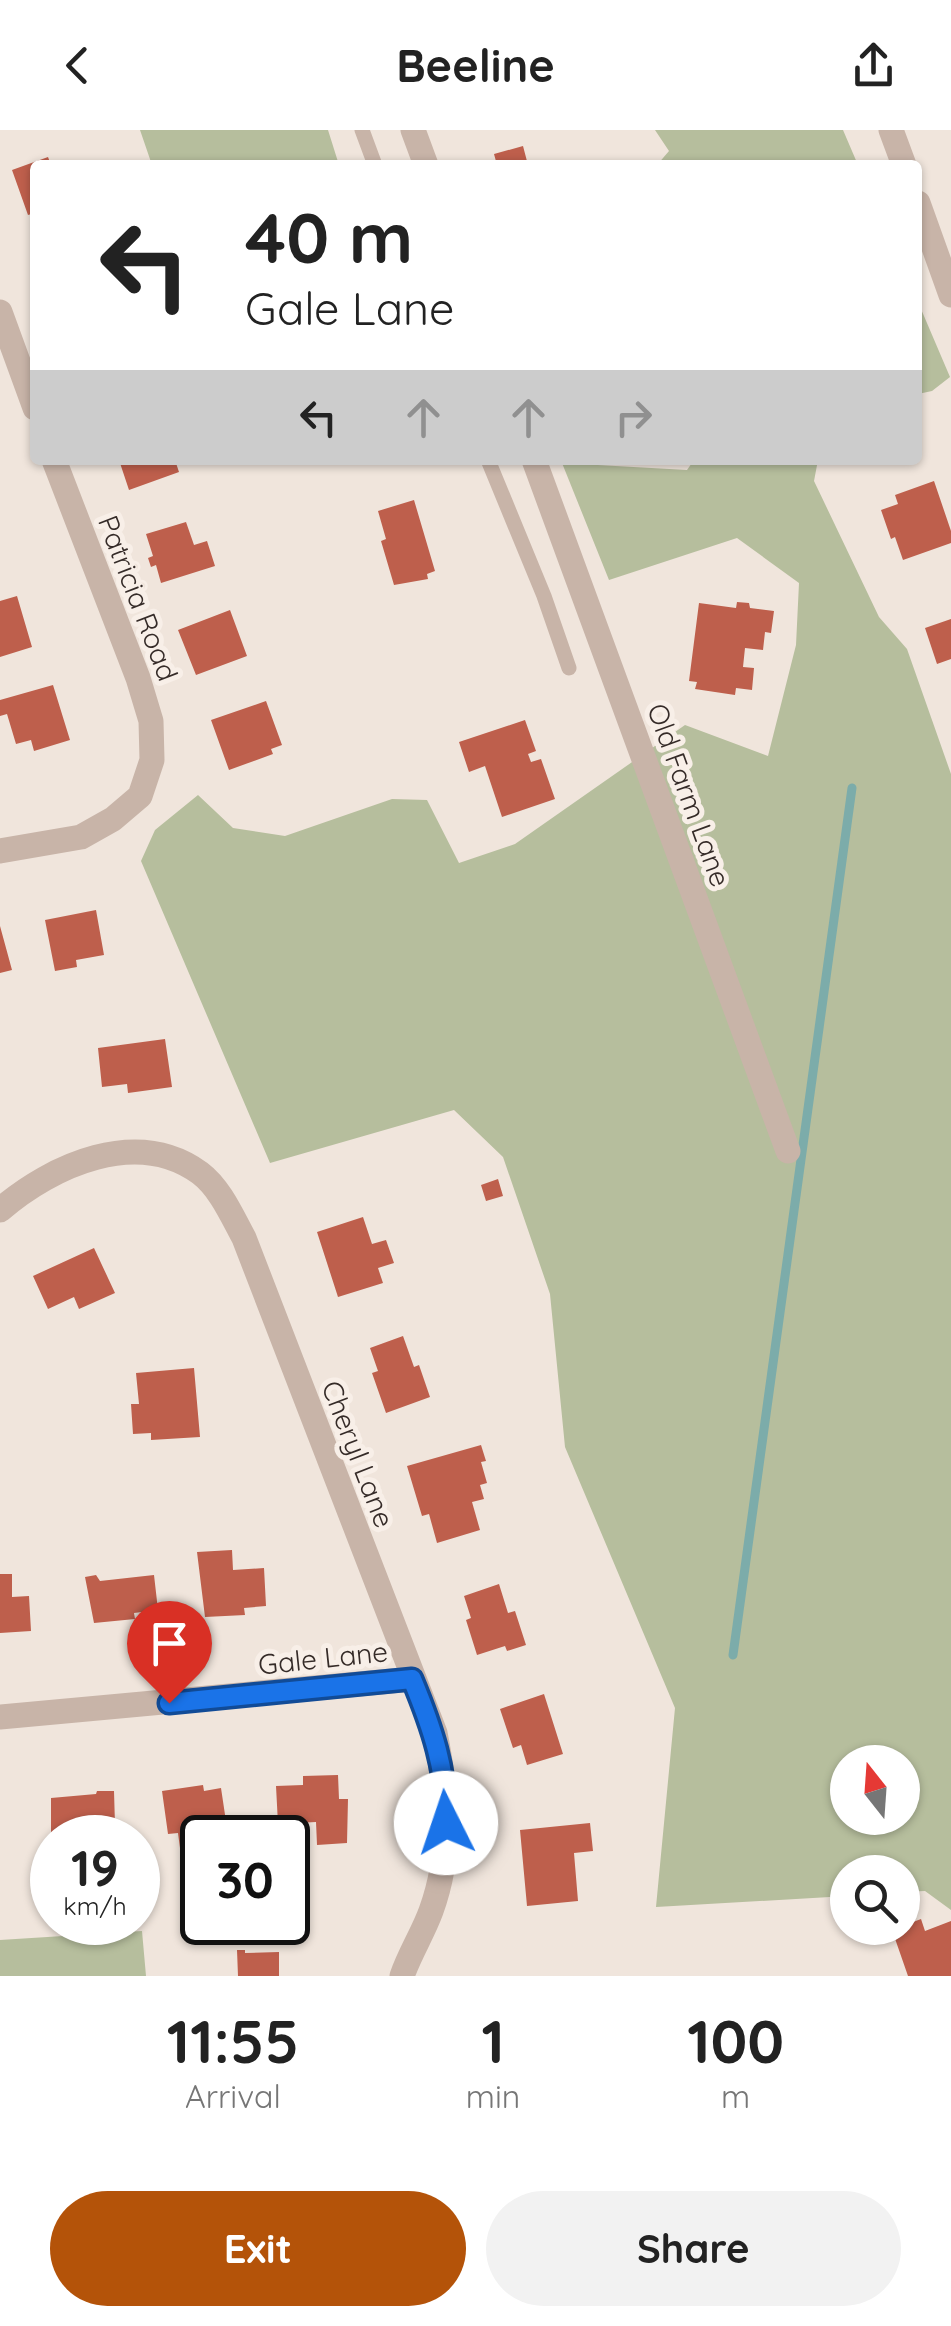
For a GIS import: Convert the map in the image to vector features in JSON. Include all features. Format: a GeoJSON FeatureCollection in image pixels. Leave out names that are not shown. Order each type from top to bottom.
{"type":"FeatureCollection","features":[{"type":"Feature","properties":{"kind":"street"},"geometry":{"type":"LineString","coordinates":[[413,130],[424,160]]}},
{"type":"Feature","properties":{"kind":"street"},"geometry":{"type":"LineString","coordinates":[[891,130],[902,160]]}},
{"type":"Feature","properties":{"kind":"street"},"geometry":{"type":"LineString","coordinates":[[922,214],[951,295]]}},
{"type":"Feature","properties":{"kind":"street"},"geometry":{"type":"LineString","coordinates":[[0,312],[30,394]]}},
{"type":"Feature","properties":{"kind":"street","name":"Patricia Road"},"geometry":{"type":"LineString","coordinates":[[0,850],[80,837],[113,819],[140,796],[152,760],[151,721],[138,678],[56,465]]}},
{"type":"Feature","properties":{"kind":"street","name":"Old Farm Lane"},"geometry":{"type":"LineString","coordinates":[[536,465],[788,1152]]}},
{"type":"Feature","properties":{"kind":"street","name":"Cheryl Lane"},"geometry":{"type":"LineString","coordinates":[[0,1210],[26,1188],[98,1156],[137,1150],[164,1155],[201,1174],[223,1200],[244,1238],[435,1733],[447,1791],[446,1855],[430,1913],[402,1976]]}},
{"type":"Feature","properties":{"kind":"street","name":"Gale Lane"},"geometry":{"type":"LineString","coordinates":[[0,1717],[412,1679]]}},
{"type":"Feature","properties":{"kind":"lane"},"geometry":{"type":"LineString","coordinates":[[362,130],[372,160]]}},
{"type":"Feature","properties":{"kind":"lane"},"geometry":{"type":"LineString","coordinates":[[490,465],[569,668]]}},
{"type":"Feature","properties":{"kind":"green space"},"geometry":{"type":"Polygon","coordinates":[[[140,130],[328,130],[337,160],[150,160],[140,130]]]}},
{"type":"Feature","properties":{"kind":"green space"},"geometry":{"type":"Polygon","coordinates":[[[655,130],[843,130],[856,160],[661,160],[669,151],[655,130]]]}},
{"type":"Feature","properties":{"kind":"green space"},"geometry":{"type":"Polygon","coordinates":[[[922,311],[950,377],[932,391],[922,393],[922,311]]]}},
{"type":"Feature","properties":{"kind":"green space"},"geometry":{"type":"Polygon","coordinates":[[[563,465],[687,470],[690,465],[817,465],[814,481],[879,617],[907,649],[951,774],[951,1910],[920,1891],[920,1855],[830,1855],[830,1897],[656,1907],[675,1708],[565,1447],[550,1294],[503,1157],[454,1110],[270,1163],[141,861],[155,830],[198,795],[233,828],[285,836],[392,799],[427,800],[459,863],[515,844],[685,725],[768,756],[796,645],[799,583],[737,538],[609,580],[563,465]]]}},
{"type":"Feature","properties":{"kind":"green space"},"geometry":{"type":"Polygon","coordinates":[[[30,1938],[30,1945],[143,1945],[146,1976],[0,1976],[0,1940],[30,1938]]]}},
{"type":"Feature","properties":{"kind":"building"},"geometry":{"type":"Polygon","coordinates":[[[523,146],[527,160],[496,160],[494,154],[523,146]]]}},
{"type":"Feature","properties":{"kind":"building"},"geometry":{"type":"Polygon","coordinates":[[[30,164],[30,214],[28,215],[12,170],[30,164]]]}},
{"type":"Feature","properties":{"kind":"building"},"geometry":{"type":"Polygon","coordinates":[[[121,465],[177,465],[179,472],[129,490],[121,465]]]}},
{"type":"Feature","properties":{"kind":"building"},"geometry":{"type":"Polygon","coordinates":[[[934,481],[951,531],[951,543],[903,560],[881,510],[898,504],[895,495],[934,481]]]}},
{"type":"Feature","properties":{"kind":"building"},"geometry":{"type":"Polygon","coordinates":[[[414,500],[435,571],[427,574],[428,579],[394,585],[381,541],[386,539],[378,511],[414,500]]]}},
{"type":"Feature","properties":{"kind":"building"},"geometry":{"type":"Polygon","coordinates":[[[186,522],[194,545],[207,541],[215,566],[161,583],[156,565],[151,567],[148,558],[153,556],[146,534],[186,522]]]}},
{"type":"Feature","properties":{"kind":"building"},"geometry":{"type":"Polygon","coordinates":[[[17,596],[32,647],[0,657],[0,601],[17,596]]]}},
{"type":"Feature","properties":{"kind":"building"},"geometry":{"type":"Polygon","coordinates":[[[737,602],[774,611],[771,633],[765,632],[763,650],[745,648],[743,667],[754,668],[752,690],[736,688],[735,695],[695,689],[697,682],[689,681],[699,603],[736,608],[737,602]]]}},
{"type":"Feature","properties":{"kind":"building"},"geometry":{"type":"Polygon","coordinates":[[[230,610],[247,656],[196,675],[178,630],[230,610]]]}},
{"type":"Feature","properties":{"kind":"building"},"geometry":{"type":"Polygon","coordinates":[[[951,619],[951,659],[937,664],[925,628],[951,619]]]}},
{"type":"Feature","properties":{"kind":"building"},"geometry":{"type":"Polygon","coordinates":[[[53,685],[70,740],[34,751],[31,740],[16,744],[7,714],[0,716],[0,700],[53,685]]]}},
{"type":"Feature","properties":{"kind":"building"},"geometry":{"type":"Polygon","coordinates":[[[266,701],[282,745],[271,749],[273,754],[229,770],[211,720],[266,701]]]}},
{"type":"Feature","properties":{"kind":"building"},"geometry":{"type":"Polygon","coordinates":[[[525,720],[536,751],[528,754],[531,762],[541,759],[555,799],[502,817],[485,766],[469,772],[459,742],[525,720]]]}},
{"type":"Feature","properties":{"kind":"building"},"geometry":{"type":"Polygon","coordinates":[[[96,910],[104,955],[76,960],[77,967],[55,971],[45,920],[96,910]]]}},
{"type":"Feature","properties":{"kind":"building"},"geometry":{"type":"Polygon","coordinates":[[[0,926],[12,970],[0,973],[0,926]]]}},
{"type":"Feature","properties":{"kind":"building"},"geometry":{"type":"Polygon","coordinates":[[[165,1039],[172,1087],[128,1093],[127,1084],[102,1087],[98,1048],[165,1039]]]}},
{"type":"Feature","properties":{"kind":"building"},"geometry":{"type":"Polygon","coordinates":[[[498,1179],[503,1196],[486,1201],[481,1185],[498,1179]]]}},
{"type":"Feature","properties":{"kind":"building"},"geometry":{"type":"Polygon","coordinates":[[[363,1217],[372,1244],[386,1240],[394,1263],[378,1268],[383,1283],[338,1297],[317,1232],[363,1217]]]}},
{"type":"Feature","properties":{"kind":"building"},"geometry":{"type":"Polygon","coordinates":[[[94,1248],[115,1293],[79,1309],[74,1297],[48,1309],[33,1276],[94,1248]]]}},
{"type":"Feature","properties":{"kind":"building"},"geometry":{"type":"Polygon","coordinates":[[[403,1336],[430,1397],[386,1413],[372,1373],[378,1371],[370,1348],[403,1336]]]}},
{"type":"Feature","properties":{"kind":"building"},"geometry":{"type":"Polygon","coordinates":[[[194,1368],[200,1437],[151,1440],[151,1433],[133,1434],[131,1404],[139,1404],[136,1373],[194,1368]]]}},
{"type":"Feature","properties":{"kind":"building"},"geometry":{"type":"Polygon","coordinates":[[[481,1445],[487,1483],[480,1485],[484,1499],[472,1502],[480,1530],[437,1543],[429,1514],[422,1516],[407,1466],[481,1445]]]}},
{"type":"Feature","properties":{"kind":"building"},"geometry":{"type":"Polygon","coordinates":[[[232,1550],[233,1570],[264,1568],[266,1606],[244,1608],[245,1615],[205,1617],[197,1552],[232,1550]]]}},
{"type":"Feature","properties":{"kind":"building"},"geometry":{"type":"Polygon","coordinates":[[[0,1574],[12,1574],[12,1597],[29,1596],[31,1631],[0,1633],[0,1574]]]}},
{"type":"Feature","properties":{"kind":"building"},"geometry":{"type":"Polygon","coordinates":[[[96,1575],[100,1581],[154,1575],[158,1610],[134,1613],[135,1619],[94,1623],[85,1577],[96,1575]]]}},
{"type":"Feature","properties":{"kind":"building"},"geometry":{"type":"Polygon","coordinates":[[[499,1584],[508,1613],[515,1611],[526,1645],[507,1651],[505,1646],[477,1655],[466,1620],[471,1618],[464,1596],[499,1584]]]}},
{"type":"Feature","properties":{"kind":"building"},"geometry":{"type":"Polygon","coordinates":[[[544,1694],[563,1754],[527,1765],[521,1745],[513,1748],[500,1709],[544,1694]]]}},
{"type":"Feature","properties":{"kind":"building"},"geometry":{"type":"Polygon","coordinates":[[[338,1775],[339,1799],[348,1799],[347,1843],[317,1845],[316,1822],[310,1822],[310,1815],[278,1815],[276,1786],[303,1785],[303,1776],[338,1775]]]}},
{"type":"Feature","properties":{"kind":"building"},"geometry":{"type":"Polygon","coordinates":[[[203,1785],[204,1791],[221,1788],[225,1815],[180,1815],[180,1848],[178,1833],[168,1834],[162,1791],[203,1785]]]}},
{"type":"Feature","properties":{"kind":"building"},"geometry":{"type":"Polygon","coordinates":[[[114,1791],[115,1815],[51,1815],[51,1798],[114,1791]]]}},
{"type":"Feature","properties":{"kind":"building"},"geometry":{"type":"Polygon","coordinates":[[[590,1823],[593,1851],[574,1853],[578,1901],[527,1906],[520,1830],[590,1823]]]}},
{"type":"Feature","properties":{"kind":"building"},"geometry":{"type":"Polygon","coordinates":[[[920,1919],[925,1931],[951,1921],[951,1976],[908,1976],[897,1945],[920,1945],[920,1919]]]}},
{"type":"Feature","properties":{"kind":"building"},"geometry":{"type":"Polygon","coordinates":[[[237,1950],[279,1952],[279,1976],[238,1976],[237,1950]]]}},
{"type":"Feature","properties":{"kind":"waterway"},"geometry":{"type":"LineString","coordinates":[[733,1655],[852,788]]}},
{"type":"Feature","properties":{"kind":"route"},"geometry":{"type":"LineString","coordinates":[[169,1703],[412,1679],[435,1733],[447,1791],[446,1823]]}}]}
